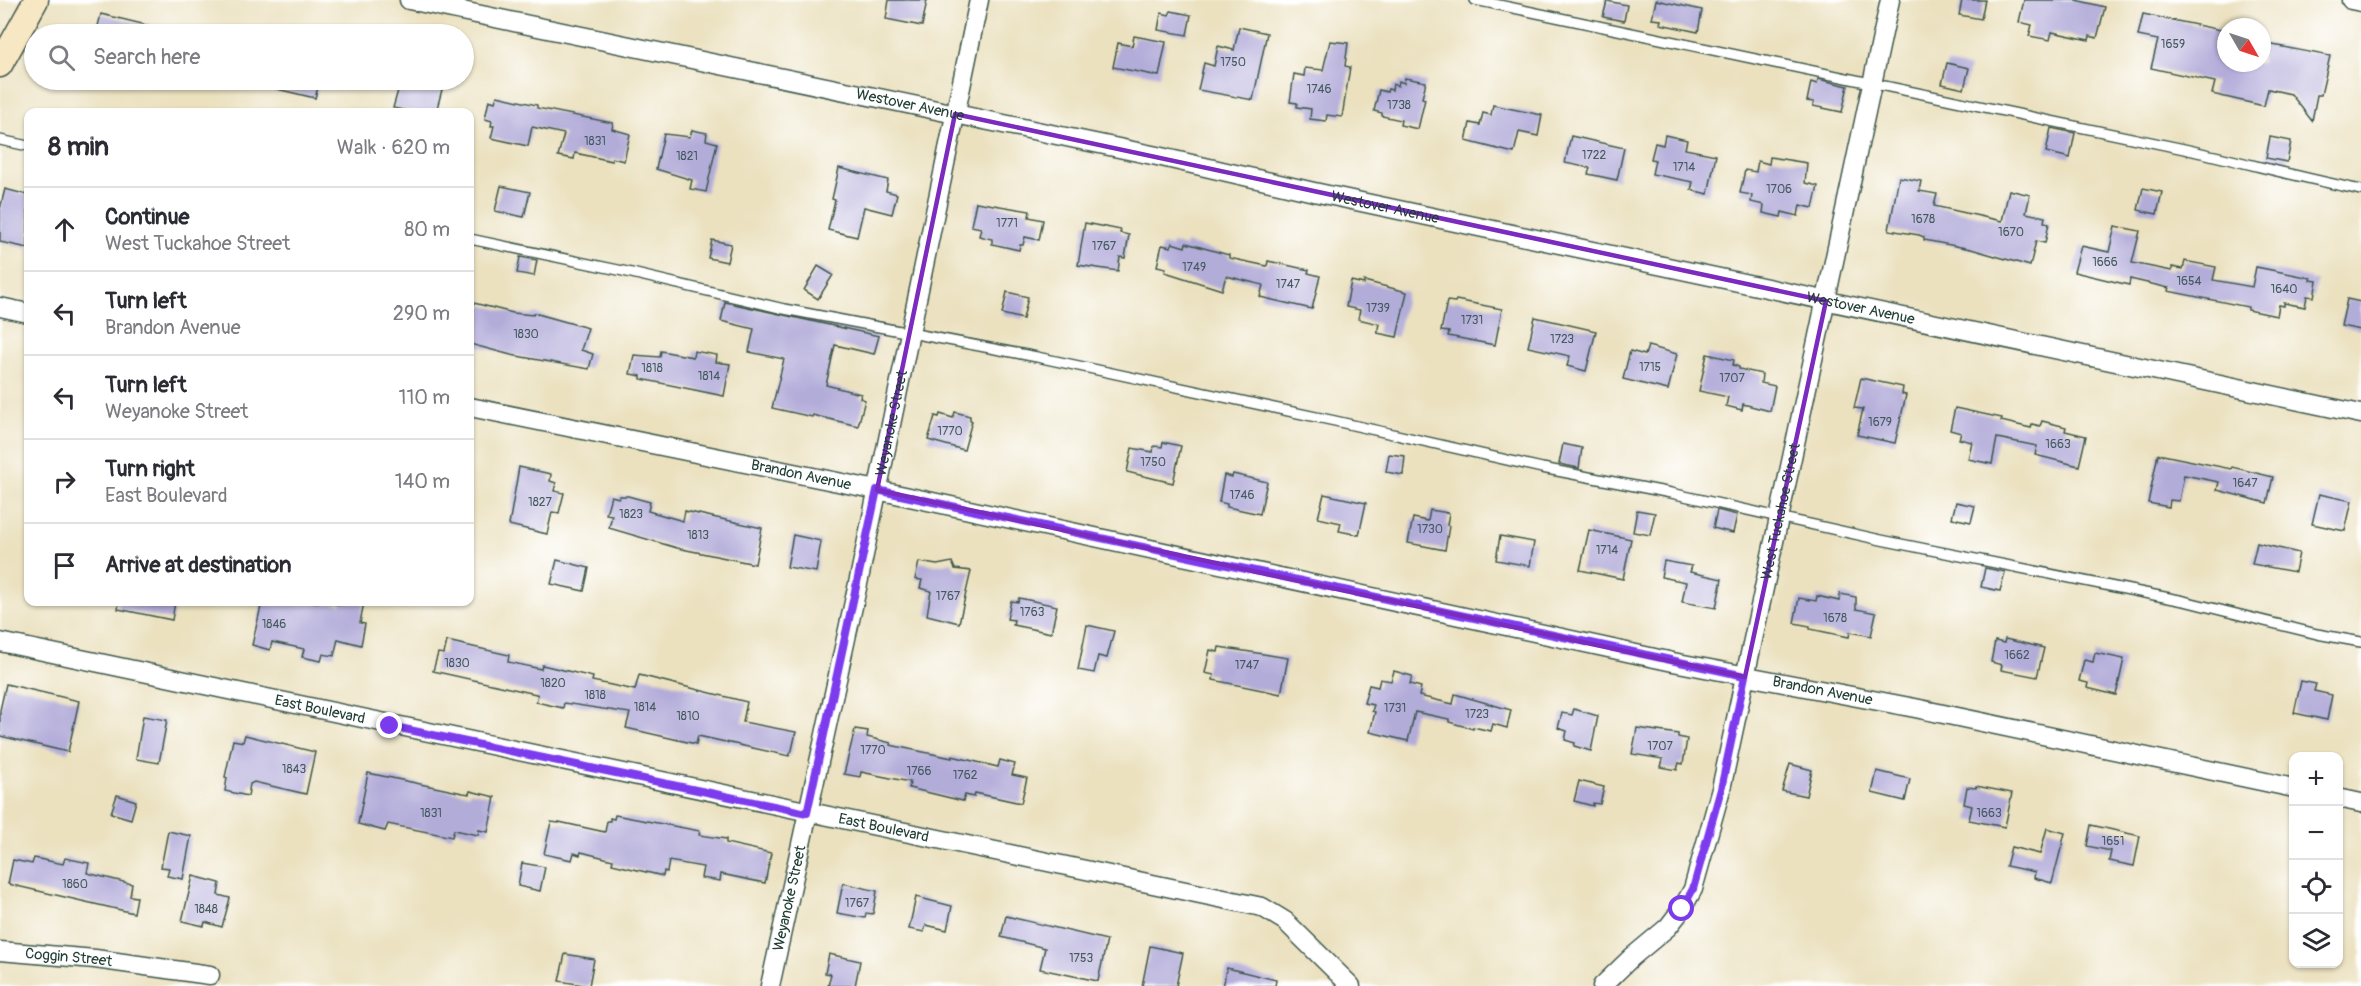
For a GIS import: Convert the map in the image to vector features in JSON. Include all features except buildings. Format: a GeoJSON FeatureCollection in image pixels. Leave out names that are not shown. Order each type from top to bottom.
{"type":"FeatureCollection","features":[{"type":"Feature","properties":{"kind":"street"},"geometry":{"type":"LineString","coordinates":[[0,65],[36,0]]}},
{"type":"Feature","properties":{"kind":"street","name":"Westover Avenue"},"geometry":{"type":"LineString","coordinates":[[409,0],[1157,156],[1325,194],[2361,414]]}},
{"type":"Feature","properties":{"kind":"street","name":"Weyanoke Street"},"geometry":{"type":"LineString","coordinates":[[770,986],[877,490],[979,0]]}},
{"type":"Feature","properties":{"kind":"street","name":"West Tuckahoe Street"},"geometry":{"type":"LineString","coordinates":[[1602,986],[1668,927],[1682,909],[1693,889],[1721,789],[1890,0]]}},
{"type":"Feature","properties":{"kind":"street"},"geometry":{"type":"LineString","coordinates":[[2351,0],[2361,2]]}},
{"type":"Feature","properties":{"kind":"street"},"geometry":{"type":"LineString","coordinates":[[0,307],[24,312]]}},
{"type":"Feature","properties":{"kind":"street","name":"Brandon Avenue"},"geometry":{"type":"LineString","coordinates":[[474,408],[877,490],[1745,676],[1915,708],[2289,787]]}},
{"type":"Feature","properties":{"kind":"street","name":"East Boulevard"},"geometry":{"type":"LineString","coordinates":[[0,642],[1262,907],[1285,921],[1351,986]]}},
{"type":"Feature","properties":{"kind":"street"},"geometry":{"type":"LineString","coordinates":[[2343,799],[2361,803]]}},
{"type":"Feature","properties":{"kind":"street","name":"Coggin Street"},"geometry":{"type":"LineString","coordinates":[[0,951],[95,959],[210,975]]}},
{"type":"Feature","properties":{"kind":"lane"},"geometry":{"type":"LineString","coordinates":[[1475,0],[2175,147],[2361,190]]}},
{"type":"Feature","properties":{"kind":"lane"},"geometry":{"type":"LineString","coordinates":[[0,140],[24,145]]}},
{"type":"Feature","properties":{"kind":"lane"},"geometry":{"type":"LineString","coordinates":[[474,240],[642,275],[775,307],[1048,360],[1324,418],[1542,468],[2161,596],[2317,634],[2361,642]]}},
{"type":"Feature","properties":{"kind":"highlighted area"},"geometry":{"type":"Polygon","coordinates":[[[955,114],[1826,301],[1745,677],[877,490],[955,114]]]}},
{"type":"Feature","properties":{"kind":"route"},"geometry":{"type":"LineString","coordinates":[[390,726],[807,813],[877,490],[1745,676],[1721,789],[1693,889],[1682,909]]}}]}
